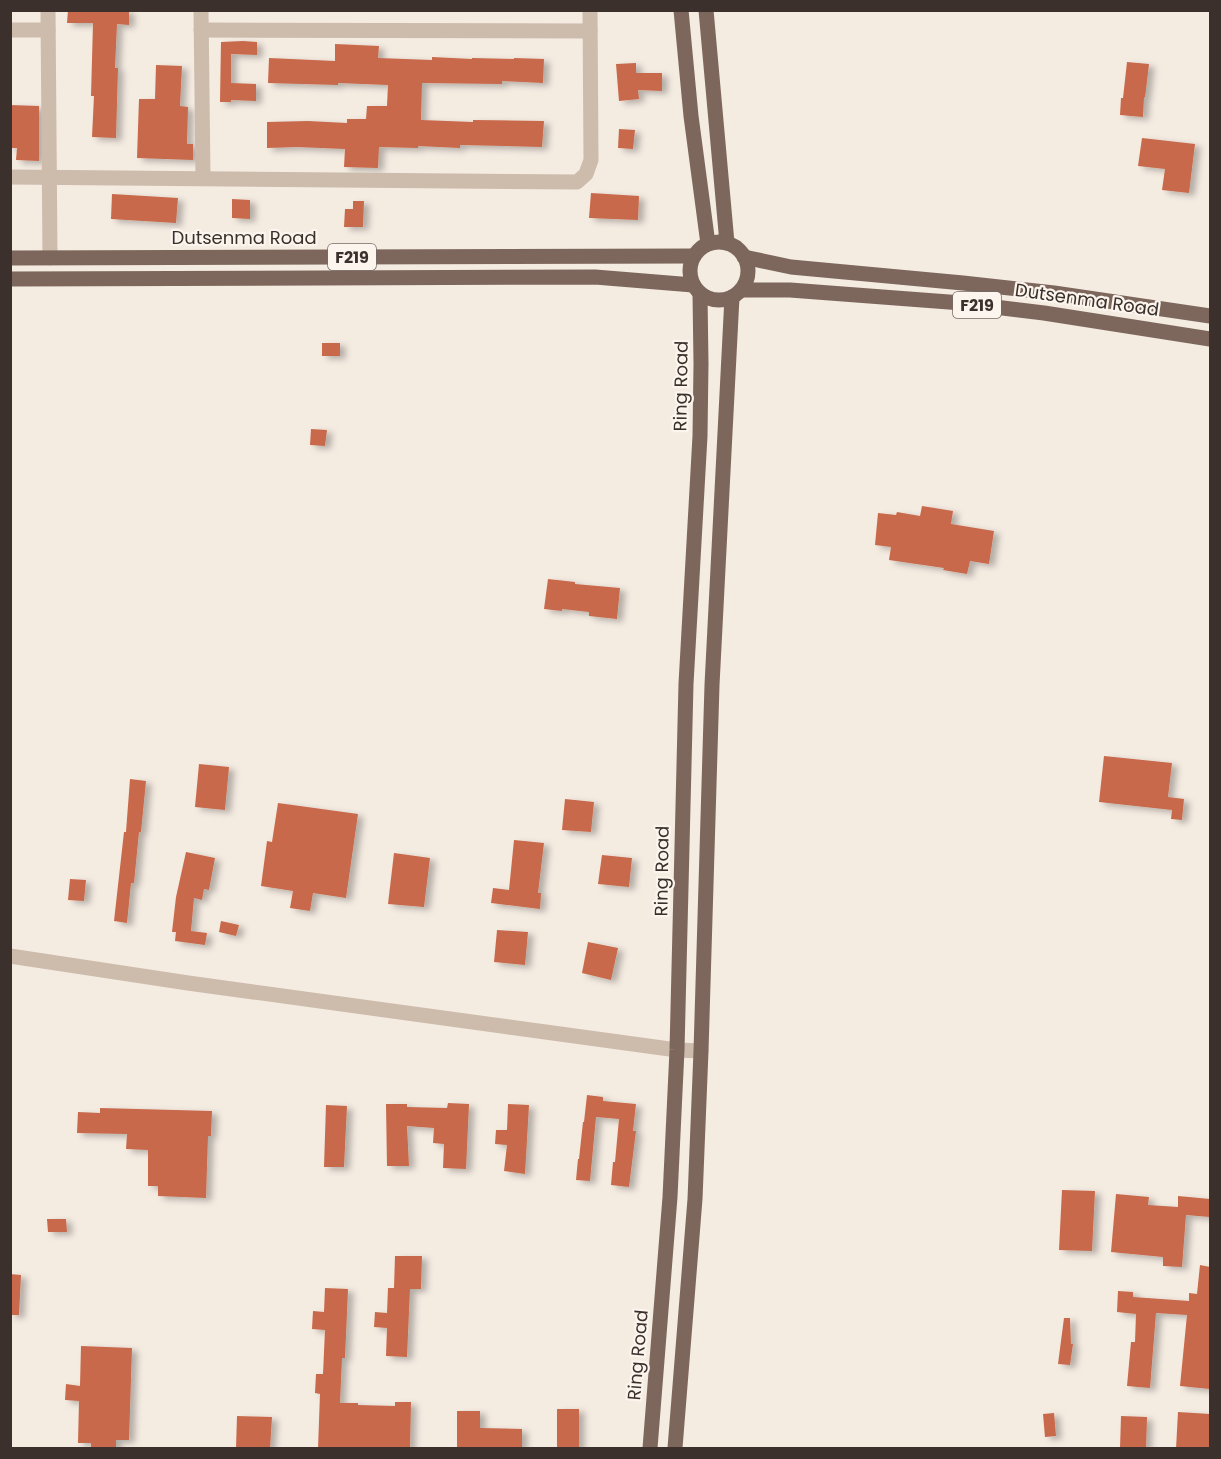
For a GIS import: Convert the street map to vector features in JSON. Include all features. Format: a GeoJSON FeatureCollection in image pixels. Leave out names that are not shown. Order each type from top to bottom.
{"type":"FeatureCollection","features":[{"type":"Feature","properties":{"kind":"main road"},"geometry":{"type":"LineString","coordinates":[[681,10],[691,116],[708,244]]}},
{"type":"Feature","properties":{"kind":"main road"},"geometry":{"type":"LineString","coordinates":[[696,289],[690,275],[690,265],[694,256],[708,244],[727,243],[706,10]]}},
{"type":"Feature","properties":{"kind":"main road","name":"F219"},"geometry":{"type":"LineString","coordinates":[[727,243],[737,248],[744,257]]}},
{"type":"Feature","properties":{"kind":"main road","name":"Dutsenma Road"},"geometry":{"type":"LineString","coordinates":[[10,258],[694,256]]}},
{"type":"Feature","properties":{"kind":"main road"},"geometry":{"type":"LineString","coordinates":[[675,1449],[695,1199],[712,685],[737,293],[747,280],[748,268],[744,257]]}},
{"type":"Feature","properties":{"kind":"main road","name":"Dutsenma Road"},"geometry":{"type":"LineString","coordinates":[[744,257],[791,267],[1043,292],[1210,316]]}},
{"type":"Feature","properties":{"kind":"main road","name":"F219"},"geometry":{"type":"LineString","coordinates":[[10,279],[595,277],[696,289],[710,299],[721,300],[737,293]]}},
{"type":"Feature","properties":{"kind":"main road","name":"Ring Road"},"geometry":{"type":"LineString","coordinates":[[650,1449],[670,1197],[677,1050],[686,684],[700,436],[701,364],[696,289]]}},
{"type":"Feature","properties":{"kind":"main road","name":"Dutsenma Road"},"geometry":{"type":"LineString","coordinates":[[737,293],[790,290],[962,303],[1044,313],[1210,339]]}},
{"type":"Feature","properties":{"kind":"street"},"geometry":{"type":"LineString","coordinates":[[48,10],[50,258]]}},
{"type":"Feature","properties":{"kind":"street"},"geometry":{"type":"LineString","coordinates":[[201,10],[203,178]]}},
{"type":"Feature","properties":{"kind":"street"},"geometry":{"type":"LineString","coordinates":[[10,177],[577,182],[586,174],[591,160],[590,10]]}},
{"type":"Feature","properties":{"kind":"street"},"geometry":{"type":"LineString","coordinates":[[10,30],[48,30]]}},
{"type":"Feature","properties":{"kind":"street"},"geometry":{"type":"LineString","coordinates":[[201,30],[590,31]]}},
{"type":"Feature","properties":{"kind":"street"},"geometry":{"type":"LineString","coordinates":[[10,956],[677,1050],[701,1051]]}},
{"type":"Feature","properties":{"kind":"building"},"geometry":{"type":"Polygon","coordinates":[[[68,10],[129,10],[129,25],[117,24],[116,138],[92,137],[93,23],[67,23],[68,10]]]}},
{"type":"Feature","properties":{"kind":"building"},"geometry":{"type":"Polygon","coordinates":[[[221,42],[257,42],[257,55],[231,54],[231,83],[256,84],[256,101],[220,102],[221,42]]]}},
{"type":"Feature","properties":{"kind":"building"},"geometry":{"type":"Polygon","coordinates":[[[335,44],[379,46],[378,58],[544,59],[543,83],[502,81],[502,84],[422,83],[421,120],[544,121],[542,147],[460,145],[460,148],[379,147],[378,168],[344,167],[345,149],[267,148],[267,122],[347,123],[347,119],[366,119],[367,106],[387,106],[388,85],[268,83],[269,58],[335,61],[335,44]]]}},
{"type":"Feature","properties":{"kind":"building"},"geometry":{"type":"Polygon","coordinates":[[[1127,62],[1149,64],[1143,117],[1120,115],[1127,62]]]}},
{"type":"Feature","properties":{"kind":"building"},"geometry":{"type":"Polygon","coordinates":[[[636,63],[636,73],[662,73],[662,91],[638,90],[639,99],[619,101],[616,64],[636,63]]]}},
{"type":"Feature","properties":{"kind":"building"},"geometry":{"type":"Polygon","coordinates":[[[156,65],[182,66],[180,106],[188,107],[187,144],[193,144],[193,160],[137,158],[139,99],[155,99],[156,65]]]}},
{"type":"Feature","properties":{"kind":"building"},"geometry":{"type":"Polygon","coordinates":[[[10,105],[39,106],[39,161],[16,160],[17,148],[10,148],[10,105]]]}},
{"type":"Feature","properties":{"kind":"building"},"geometry":{"type":"Polygon","coordinates":[[[619,129],[635,130],[633,149],[618,148],[619,129]]]}},
{"type":"Feature","properties":{"kind":"building"},"geometry":{"type":"Polygon","coordinates":[[[1142,138],[1195,144],[1189,193],[1162,190],[1165,169],[1138,166],[1142,138]]]}},
{"type":"Feature","properties":{"kind":"building"},"geometry":{"type":"Polygon","coordinates":[[[591,193],[639,196],[638,220],[589,218],[591,193]]]}},
{"type":"Feature","properties":{"kind":"building"},"geometry":{"type":"Polygon","coordinates":[[[112,194],[178,198],[176,223],[111,219],[112,194]]]}},
{"type":"Feature","properties":{"kind":"building"},"geometry":{"type":"Polygon","coordinates":[[[232,199],[250,200],[250,219],[232,218],[232,199]]]}},
{"type":"Feature","properties":{"kind":"building"},"geometry":{"type":"Polygon","coordinates":[[[353,201],[364,201],[363,227],[344,227],[345,209],[353,209],[353,201]]]}},
{"type":"Feature","properties":{"kind":"building"},"geometry":{"type":"Polygon","coordinates":[[[322,343],[340,343],[340,356],[322,356],[322,343]]]}},
{"type":"Feature","properties":{"kind":"building"},"geometry":{"type":"Polygon","coordinates":[[[311,429],[327,430],[325,446],[310,445],[311,429]]]}},
{"type":"Feature","properties":{"kind":"building"},"geometry":{"type":"Polygon","coordinates":[[[922,506],[953,511],[951,524],[994,531],[989,564],[970,561],[967,574],[943,570],[944,568],[889,560],[891,547],[875,545],[878,513],[896,515],[897,512],[920,516],[922,506]]]}},
{"type":"Feature","properties":{"kind":"building"},"geometry":{"type":"Polygon","coordinates":[[[548,579],[620,588],[617,619],[589,616],[589,612],[544,609],[548,579]]]}},
{"type":"Feature","properties":{"kind":"building"},"geometry":{"type":"Polygon","coordinates":[[[1104,756],[1172,763],[1168,797],[1184,799],[1182,820],[1171,819],[1172,810],[1099,802],[1104,756]]]}},
{"type":"Feature","properties":{"kind":"building"},"geometry":{"type":"Polygon","coordinates":[[[199,764],[229,767],[225,810],[195,807],[199,764]]]}},
{"type":"Feature","properties":{"kind":"building"},"geometry":{"type":"Polygon","coordinates":[[[130,779],[146,781],[141,832],[139,832],[134,883],[131,883],[127,923],[114,921],[124,832],[126,832],[130,779]]]}},
{"type":"Feature","properties":{"kind":"building"},"geometry":{"type":"Polygon","coordinates":[[[565,799],[594,802],[591,832],[562,830],[565,799]]]}},
{"type":"Feature","properties":{"kind":"building"},"geometry":{"type":"Polygon","coordinates":[[[278,803],[358,814],[346,898],[313,893],[310,911],[290,908],[293,891],[261,886],[267,841],[272,842],[278,803]]]}},
{"type":"Feature","properties":{"kind":"building"},"geometry":{"type":"Polygon","coordinates":[[[514,840],[544,843],[538,893],[541,893],[540,909],[491,903],[493,888],[509,890],[514,840]]]}},
{"type":"Feature","properties":{"kind":"building"},"geometry":{"type":"Polygon","coordinates":[[[186,852],[215,858],[209,890],[204,889],[202,900],[194,898],[191,931],[207,933],[205,945],[175,941],[176,932],[172,932],[176,897],[186,852]]]}},
{"type":"Feature","properties":{"kind":"building"},"geometry":{"type":"Polygon","coordinates":[[[394,853],[430,858],[424,907],[388,904],[394,853]]]}},
{"type":"Feature","properties":{"kind":"building"},"geometry":{"type":"Polygon","coordinates":[[[602,855],[632,858],[629,887],[598,884],[602,855]]]}},
{"type":"Feature","properties":{"kind":"building"},"geometry":{"type":"Polygon","coordinates":[[[70,879],[86,880],[84,901],[68,900],[70,879]]]}},
{"type":"Feature","properties":{"kind":"building"},"geometry":{"type":"Polygon","coordinates":[[[221,921],[239,925],[236,936],[219,932],[221,921]]]}},
{"type":"Feature","properties":{"kind":"building"},"geometry":{"type":"Polygon","coordinates":[[[497,930],[528,932],[525,965],[494,962],[497,930]]]}},
{"type":"Feature","properties":{"kind":"building"},"geometry":{"type":"Polygon","coordinates":[[[588,942],[618,948],[611,980],[582,973],[588,942]]]}},
{"type":"Feature","properties":{"kind":"building"},"geometry":{"type":"Polygon","coordinates":[[[587,1095],[603,1097],[603,1101],[636,1104],[633,1131],[636,1131],[629,1187],[611,1185],[619,1119],[596,1117],[590,1181],[576,1180],[587,1095]]]}},
{"type":"Feature","properties":{"kind":"building"},"geometry":{"type":"Polygon","coordinates":[[[448,1103],[469,1104],[466,1169],[443,1168],[444,1144],[433,1143],[434,1128],[407,1126],[409,1166],[387,1166],[386,1104],[447,1108],[448,1103]]]}},
{"type":"Feature","properties":{"kind":"building"},"geometry":{"type":"Polygon","coordinates":[[[508,1104],[529,1105],[525,1174],[504,1171],[507,1145],[495,1144],[496,1130],[507,1130],[508,1104]]]}},
{"type":"Feature","properties":{"kind":"building"},"geometry":{"type":"Polygon","coordinates":[[[326,1105],[347,1106],[344,1167],[324,1167],[326,1105]]]}},
{"type":"Feature","properties":{"kind":"building"},"geometry":{"type":"Polygon","coordinates":[[[100,1108],[212,1111],[211,1136],[208,1136],[206,1198],[158,1196],[158,1186],[148,1186],[148,1150],[126,1149],[127,1134],[77,1133],[78,1112],[100,1113],[100,1108]]]}},
{"type":"Feature","properties":{"kind":"building"},"geometry":{"type":"Polygon","coordinates":[[[1062,1190],[1095,1191],[1092,1251],[1059,1250],[1062,1190]]]}},
{"type":"Feature","properties":{"kind":"building"},"geometry":{"type":"Polygon","coordinates":[[[1116,1194],[1149,1197],[1148,1205],[1178,1207],[1178,1196],[1210,1199],[1210,1217],[1186,1215],[1182,1267],[1163,1266],[1163,1257],[1111,1252],[1116,1194]]]}},
{"type":"Feature","properties":{"kind":"building"},"geometry":{"type":"Polygon","coordinates":[[[47,1219],[66,1219],[67,1232],[48,1232],[47,1219]]]}},
{"type":"Feature","properties":{"kind":"building"},"geometry":{"type":"Polygon","coordinates":[[[395,1256],[422,1256],[421,1289],[410,1289],[407,1357],[386,1356],[387,1328],[374,1327],[375,1312],[387,1313],[388,1288],[394,1288],[395,1256]]]}},
{"type":"Feature","properties":{"kind":"building"},"geometry":{"type":"Polygon","coordinates":[[[1200,1265],[1210,1267],[1210,1389],[1180,1386],[1187,1315],[1156,1313],[1150,1388],[1127,1386],[1131,1342],[1135,1342],[1136,1314],[1117,1312],[1118,1291],[1133,1292],[1133,1297],[1189,1301],[1189,1293],[1197,1294],[1200,1265]]]}},
{"type":"Feature","properties":{"kind":"building"},"geometry":{"type":"Polygon","coordinates":[[[10,1274],[21,1275],[19,1315],[10,1315],[10,1274]]]}},
{"type":"Feature","properties":{"kind":"building"},"geometry":{"type":"Polygon","coordinates":[[[325,1288],[348,1289],[345,1358],[342,1358],[340,1403],[395,1406],[395,1402],[411,1402],[410,1449],[318,1449],[320,1394],[315,1393],[316,1374],[323,1374],[325,1330],[312,1329],[313,1311],[324,1312],[325,1288]]]}},
{"type":"Feature","properties":{"kind":"building"},"geometry":{"type":"Polygon","coordinates":[[[1064,1318],[1070,1318],[1071,1344],[1073,1344],[1070,1365],[1058,1364],[1064,1318]]]}},
{"type":"Feature","properties":{"kind":"building"},"geometry":{"type":"Polygon","coordinates":[[[81,1346],[132,1348],[129,1440],[116,1440],[116,1449],[91,1449],[91,1443],[78,1443],[79,1401],[65,1400],[66,1384],[80,1386],[81,1346]]]}},
{"type":"Feature","properties":{"kind":"building"},"geometry":{"type":"Polygon","coordinates":[[[557,1409],[579,1409],[579,1449],[557,1449],[557,1409]]]}},
{"type":"Feature","properties":{"kind":"building"},"geometry":{"type":"Polygon","coordinates":[[[457,1411],[480,1411],[480,1428],[522,1429],[522,1449],[457,1449],[457,1411]]]}},
{"type":"Feature","properties":{"kind":"building"},"geometry":{"type":"Polygon","coordinates":[[[1178,1412],[1210,1414],[1210,1449],[1176,1449],[1178,1412]]]}},
{"type":"Feature","properties":{"kind":"building"},"geometry":{"type":"Polygon","coordinates":[[[1054,1413],[1056,1436],[1045,1437],[1043,1414],[1054,1413]]]}},
{"type":"Feature","properties":{"kind":"building"},"geometry":{"type":"Polygon","coordinates":[[[237,1416],[272,1417],[270,1449],[236,1449],[237,1416]]]}},
{"type":"Feature","properties":{"kind":"building"},"geometry":{"type":"Polygon","coordinates":[[[1121,1416],[1147,1417],[1146,1449],[1120,1449],[1121,1416]]]}}]}
